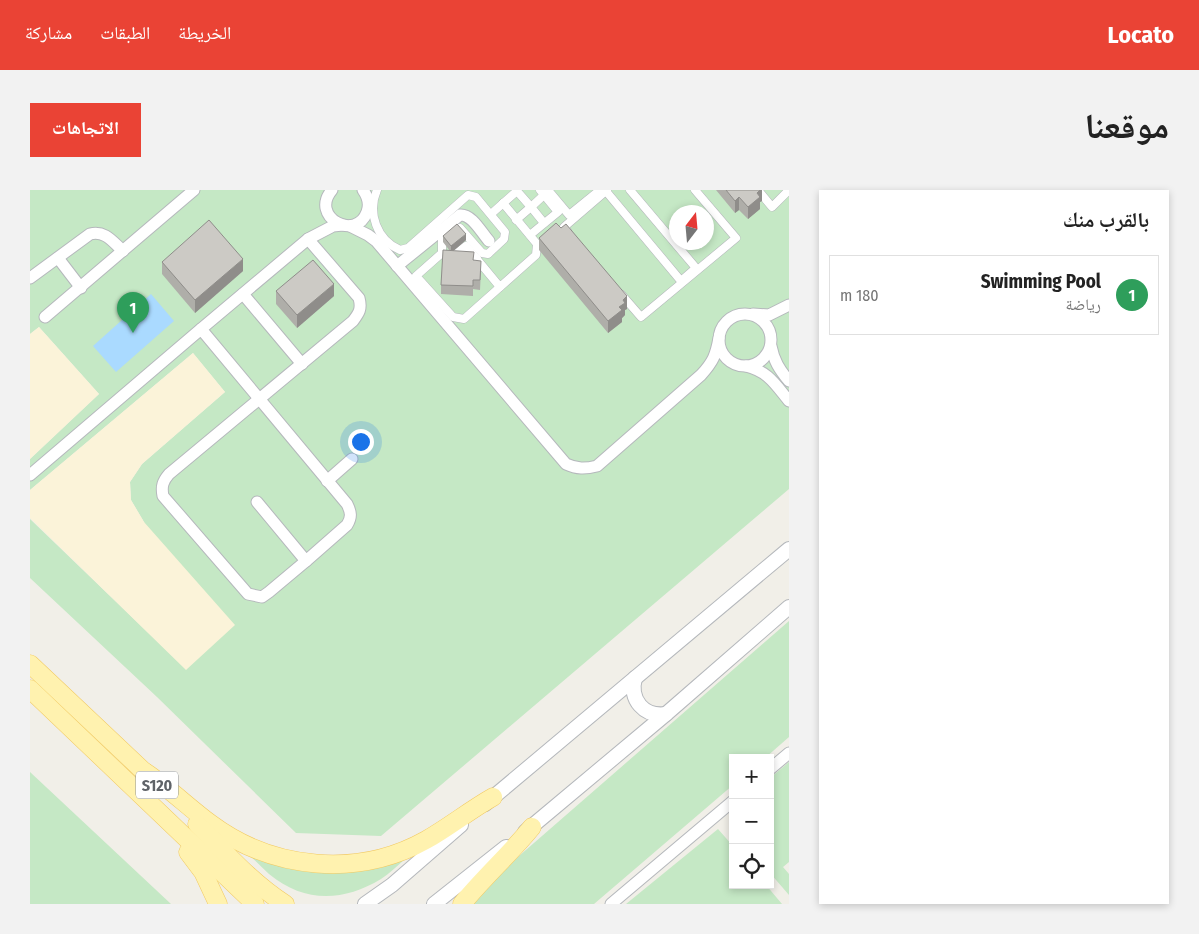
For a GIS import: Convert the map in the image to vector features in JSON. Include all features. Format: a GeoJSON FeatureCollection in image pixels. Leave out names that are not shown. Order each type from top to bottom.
{"type":"FeatureCollection","features":[{"type":"Feature","properties":{"kind":"main road","name":"S120"},"geometry":{"type":"LineString","coordinates":[[30,664],[145,772],[258,883],[285,904]]}},
{"type":"Feature","properties":{"kind":"main road","name":"S120"},"geometry":{"type":"LineString","coordinates":[[30,690],[255,904]]}},
{"type":"Feature","properties":{"kind":"main road"},"geometry":{"type":"LineString","coordinates":[[145,772],[211,824],[236,840],[256,850],[277,857],[298,862],[320,864],[365,862],[407,850],[427,840],[493,797]]}},
{"type":"Feature","properties":{"kind":"main road"},"geometry":{"type":"LineString","coordinates":[[129,784],[148,808],[194,858],[211,886],[218,904]]}},
{"type":"Feature","properties":{"kind":"main road"},"geometry":{"type":"LineString","coordinates":[[462,904],[473,890],[516,847],[532,827]]}},
{"type":"Feature","properties":{"kind":"street"},"geometry":{"type":"LineString","coordinates":[[45,317],[194,190]]}},
{"type":"Feature","properties":{"kind":"street"},"geometry":{"type":"LineString","coordinates":[[324,190],[327,212],[331,218],[359,230],[376,241]]}},
{"type":"Feature","properties":{"kind":"street"},"geometry":{"type":"LineString","coordinates":[[30,474],[308,239],[324,218],[327,198],[332,190]]}},
{"type":"Feature","properties":{"kind":"street"},"geometry":{"type":"LineString","coordinates":[[363,190],[367,196],[371,231],[376,241],[566,464],[574,468],[585,469],[597,466],[701,375],[712,363],[726,322],[741,314],[769,315],[789,306]]}},
{"type":"Feature","properties":{"kind":"street"},"geometry":{"type":"LineString","coordinates":[[308,239],[333,226],[346,226],[362,220],[368,206],[371,190]]}},
{"type":"Feature","properties":{"kind":"street"},"geometry":{"type":"LineString","coordinates":[[377,190],[372,211],[376,227],[393,247],[400,250],[408,248],[468,195],[476,197],[505,232],[504,239],[488,254],[482,253],[460,228],[453,228],[442,237],[442,253],[416,276],[452,317],[464,319],[536,255],[537,244],[503,203]]}},
{"type":"Feature","properties":{"kind":"street"},"geometry":{"type":"LineString","coordinates":[[604,190],[681,281],[696,268],[630,190]]}},
{"type":"Feature","properties":{"kind":"street"},"geometry":{"type":"LineString","coordinates":[[544,192],[569,215],[604,190]]}},
{"type":"Feature","properties":{"kind":"street"},"geometry":{"type":"LineString","coordinates":[[571,235],[564,228],[604,190]]}},
{"type":"Feature","properties":{"kind":"street"},"geometry":{"type":"LineString","coordinates":[[616,287],[641,317],[736,238],[695,190]]}},
{"type":"Feature","properties":{"kind":"street"},"geometry":{"type":"LineString","coordinates":[[758,190],[772,207],[789,190]]}},
{"type":"Feature","properties":{"kind":"street"},"geometry":{"type":"LineString","coordinates":[[491,214],[518,191],[544,223]]}},
{"type":"Feature","properties":{"kind":"street"},"geometry":{"type":"LineString","coordinates":[[516,220],[544,192]]}},
{"type":"Feature","properties":{"kind":"street"},"geometry":{"type":"LineString","coordinates":[[530,235],[558,212],[544,192]]}},
{"type":"Feature","properties":{"kind":"street"},"geometry":{"type":"LineString","coordinates":[[398,266],[460,216],[464,215],[470,218],[489,241]]}},
{"type":"Feature","properties":{"kind":"street"},"geometry":{"type":"LineString","coordinates":[[30,278],[90,234],[95,233],[107,236],[123,251]]}},
{"type":"Feature","properties":{"kind":"street"},"geometry":{"type":"LineString","coordinates":[[201,329],[260,399],[327,481],[347,504],[351,511],[351,519],[347,525],[262,597],[248,594],[163,496],[162,488],[163,481],[169,474],[260,399],[353,321],[359,313],[361,306],[359,298],[308,239]]}},
{"type":"Feature","properties":{"kind":"street"},"geometry":{"type":"LineString","coordinates":[[450,258],[466,246],[500,287]]}},
{"type":"Feature","properties":{"kind":"street"},"geometry":{"type":"LineString","coordinates":[[442,253],[450,258],[477,259]]}},
{"type":"Feature","properties":{"kind":"street"},"geometry":{"type":"LineString","coordinates":[[58,258],[81,288]]}},
{"type":"Feature","properties":{"kind":"street"},"geometry":{"type":"LineString","coordinates":[[243,294],[302,364]]}},
{"type":"Feature","properties":{"kind":"street"},"geometry":{"type":"LineString","coordinates":[[701,375],[714,366],[725,364],[750,365],[763,358],[771,341],[775,323],[789,306]]}},
{"type":"Feature","properties":{"kind":"street"},"geometry":{"type":"LineString","coordinates":[[750,314],[758,317],[769,329],[773,359],[789,381]]}},
{"type":"Feature","properties":{"kind":"street"},"geometry":{"type":"LineString","coordinates":[[720,338],[720,345],[726,356],[740,365],[758,369],[768,375],[789,401]]}},
{"type":"Feature","properties":{"kind":"street"},"geometry":{"type":"LineString","coordinates":[[327,481],[352,459]]}},
{"type":"Feature","properties":{"kind":"street"},"geometry":{"type":"LineString","coordinates":[[257,502],[306,561]]}},
{"type":"Feature","properties":{"kind":"street"},"geometry":{"type":"LineString","coordinates":[[365,904],[392,885],[493,797],[789,549]]}},
{"type":"Feature","properties":{"kind":"street"},"geometry":{"type":"LineString","coordinates":[[434,904],[532,827],[789,607]]}},
{"type":"Feature","properties":{"kind":"street"},"geometry":{"type":"LineString","coordinates":[[635,678],[633,684],[634,696],[639,706],[654,715],[666,714]]}},
{"type":"Feature","properties":{"kind":"street"},"geometry":{"type":"LineString","coordinates":[[774,766],[789,753]]}},
{"type":"Feature","properties":{"kind":"street"},"geometry":{"type":"LineString","coordinates":[[611,904],[729,804]]}},
{"type":"Feature","properties":{"kind":"green space"},"geometry":{"type":"Polygon","coordinates":[[[30,190],[789,190],[789,489],[381,836],[296,833],[157,697],[30,578],[30,519],[186,669],[144,522],[131,500],[130,482],[142,464],[225,392],[193,353],[30,490],[30,459],[99,394],[39,327],[30,334],[30,190]]]}},
{"type":"Feature","properties":{"kind":"green space"},"geometry":{"type":"Polygon","coordinates":[[[789,621],[789,737],[770,754],[729,754],[729,788],[594,904],[472,904],[519,856],[789,621]]]}},
{"type":"Feature","properties":{"kind":"green space"},"geometry":{"type":"Polygon","coordinates":[[[789,762],[789,862],[783,867],[789,874],[789,895],[774,878],[774,775],[789,762]]]}},
{"type":"Feature","properties":{"kind":"green space"},"geometry":{"type":"Polygon","coordinates":[[[30,772],[171,904],[30,904],[30,772]]]}},
{"type":"Feature","properties":{"kind":"green space"},"geometry":{"type":"Polygon","coordinates":[[[718,829],[729,841],[729,889],[769,889],[782,904],[626,904],[718,829]]]}},
{"type":"Feature","properties":{"kind":"green space"},"geometry":{"type":"Polygon","coordinates":[[[246,852],[405,859],[384,877],[367,887],[338,895],[324,896],[296,890],[282,883],[269,874],[246,852]]]}},
{"type":"Feature","properties":{"kind":"sand"},"geometry":{"type":"Polygon","coordinates":[[[39,327],[99,394],[30,459],[30,334],[39,327]]]}},
{"type":"Feature","properties":{"kind":"sand"},"geometry":{"type":"Polygon","coordinates":[[[193,353],[225,392],[142,464],[130,482],[131,500],[144,522],[235,625],[186,670],[30,518],[30,490],[193,353]]]}},
{"type":"Feature","properties":{"kind":"water"},"geometry":{"type":"Polygon","coordinates":[[[151,294],[174,321],[116,372],[93,346],[151,294]]]}},
{"type":"Feature","properties":{"kind":"building"},"geometry":{"type":"Polygon","coordinates":[[[726,190],[760,190],[757,193],[760,197],[748,207],[739,197],[735,201],[726,190]]]}},
{"type":"Feature","properties":{"kind":"building"},"geometry":{"type":"Polygon","coordinates":[[[209,220],[243,259],[195,300],[162,262],[209,220]]]}},
{"type":"Feature","properties":{"kind":"building"},"geometry":{"type":"Polygon","coordinates":[[[556,223],[561,228],[566,224],[627,296],[623,300],[625,303],[619,307],[622,310],[608,321],[539,238],[556,223]]]}},
{"type":"Feature","properties":{"kind":"building"},"geometry":{"type":"Polygon","coordinates":[[[457,224],[466,234],[451,246],[443,236],[457,224]]]}},
{"type":"Feature","properties":{"kind":"building"},"geometry":{"type":"Polygon","coordinates":[[[443,250],[474,252],[473,260],[481,261],[480,280],[473,280],[473,286],[441,285],[443,250]]]}},
{"type":"Feature","properties":{"kind":"building"},"geometry":{"type":"Polygon","coordinates":[[[313,260],[334,284],[297,315],[276,291],[313,260]]]}},
{"type":"Feature","properties":{"kind":"place","name":"Swimming Pool"},"geometry":{"type":"Point","coordinates":[133,333]}}]}
